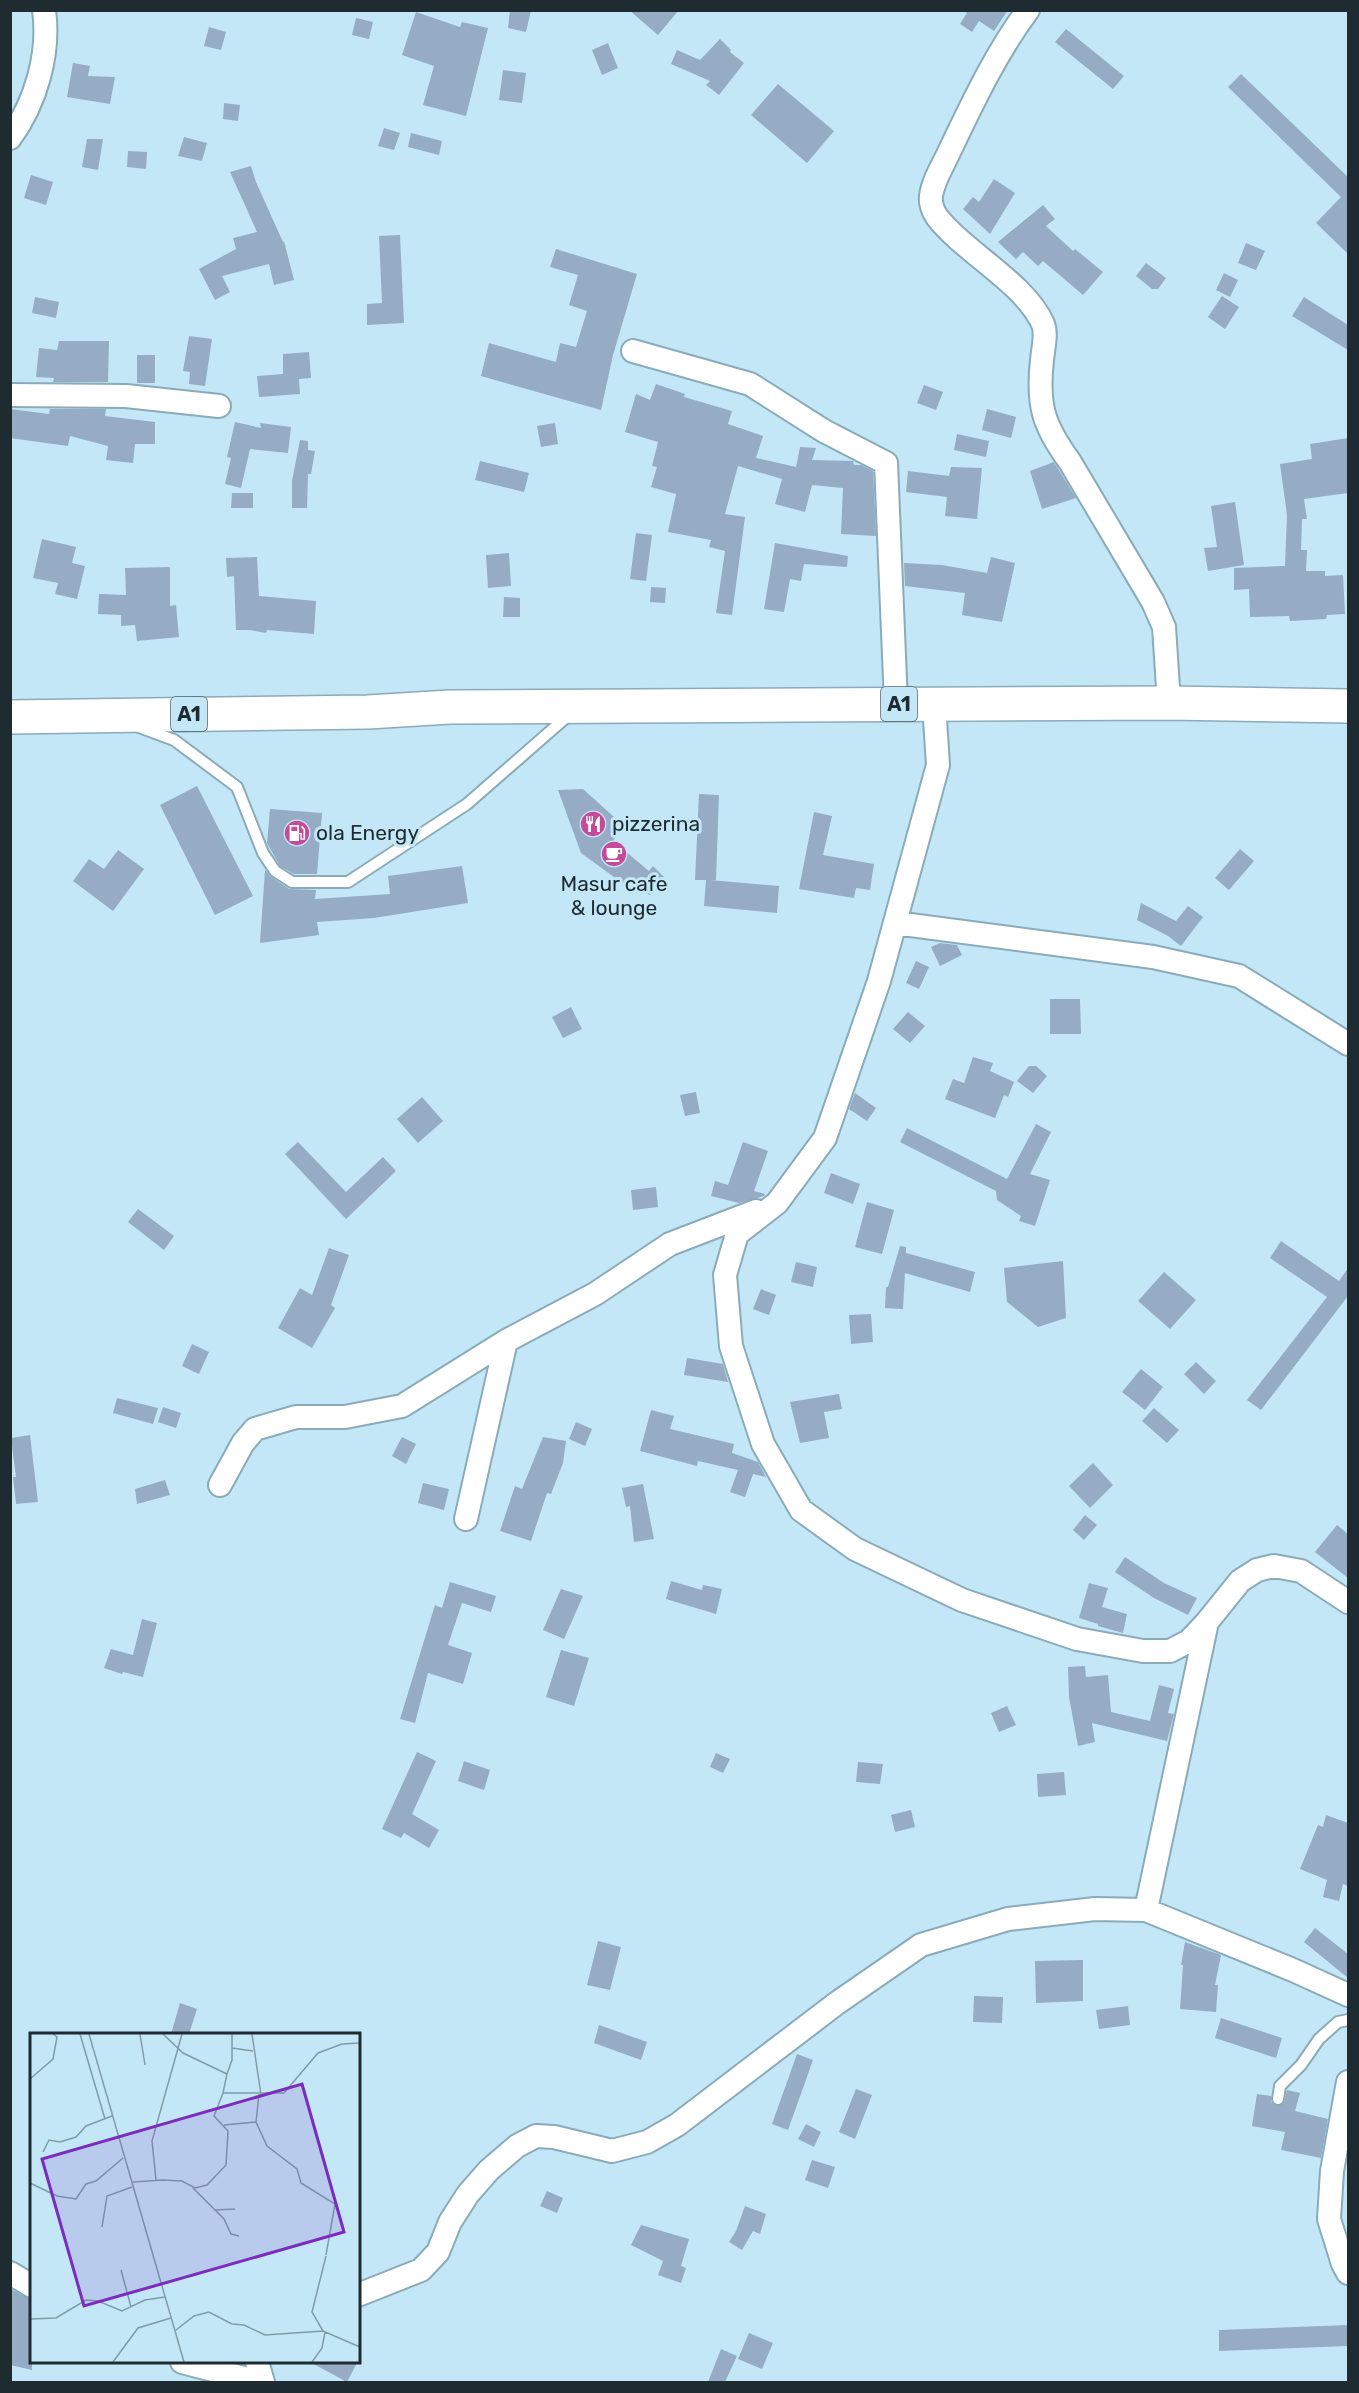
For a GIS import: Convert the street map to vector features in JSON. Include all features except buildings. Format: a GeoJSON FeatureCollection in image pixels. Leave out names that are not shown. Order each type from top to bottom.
{"type":"FeatureCollection","features":[{"type":"Feature","properties":{"kind":"highway","name":"A1"},"geometry":{"type":"LineString","coordinates":[[10,717],[368,712],[450,707],[896,704],[1348,706]]}},
{"type":"Feature","properties":{"kind":"street"},"geometry":{"type":"LineString","coordinates":[[10,138],[38,84],[47,29],[44,10]]}},
{"type":"Feature","properties":{"kind":"street"},"geometry":{"type":"LineString","coordinates":[[1028,10],[1006,40],[967,114],[936,182],[931,197],[932,209],[945,226],[1017,290],[1037,312],[1044,327],[1039,386],[1041,408],[1055,441],[1070,462],[1153,603],[1164,627],[1169,704]]}},
{"type":"Feature","properties":{"kind":"street"},"geometry":{"type":"LineString","coordinates":[[633,351],[750,384],[824,431],[886,463],[896,704]]}},
{"type":"Feature","properties":{"kind":"street"},"geometry":{"type":"LineString","coordinates":[[10,395],[126,396],[219,406]]}},
{"type":"Feature","properties":{"kind":"street"},"geometry":{"type":"LineString","coordinates":[[934,704],[939,765],[879,981],[825,1138],[777,1203],[737,1234],[725,1275],[731,1346],[763,1444],[801,1510],[855,1549],[962,1599],[1077,1639],[1143,1651],[1170,1651],[1189,1641],[1208,1622],[1240,1581],[1257,1569],[1274,1566],[1301,1571],[1348,1602]]}},
{"type":"Feature","properties":{"kind":"street"},"geometry":{"type":"LineString","coordinates":[[895,923],[1153,957],[1239,976],[1348,1044]]}},
{"type":"Feature","properties":{"kind":"street"},"geometry":{"type":"LineString","coordinates":[[220,1485],[243,1443],[255,1429],[296,1417],[345,1417],[402,1406],[506,1341],[595,1294],[670,1244],[777,1203]]}},
{"type":"Feature","properties":{"kind":"street"},"geometry":{"type":"LineString","coordinates":[[466,1519],[506,1341]]}},
{"type":"Feature","properties":{"kind":"street"},"geometry":{"type":"LineString","coordinates":[[1146,1910],[1208,1622]]}},
{"type":"Feature","properties":{"kind":"street"},"geometry":{"type":"LineString","coordinates":[[360,2294],[421,2270],[438,2252],[450,2222],[468,2194],[489,2170],[517,2146],[536,2136],[554,2137],[612,2151],[646,2142],[676,2125],[837,2003],[921,1945],[1008,1919],[1095,1909],[1146,1910],[1348,1995]]}},
{"type":"Feature","properties":{"kind":"street"},"geometry":{"type":"LineString","coordinates":[[1348,2082],[1332,2171],[1329,2219],[1348,2273]]}},
{"type":"Feature","properties":{"kind":"street"},"geometry":{"type":"LineString","coordinates":[[10,2273],[30,2285]]}},
{"type":"Feature","properties":{"kind":"street"},"geometry":{"type":"LineString","coordinates":[[190,2363],[261,2382],[257,2363]]}},
{"type":"Feature","properties":{"kind":"lane"},"geometry":{"type":"LineString","coordinates":[[108,715],[174,740],[237,787],[263,853],[275,871],[292,882],[348,882],[467,804],[579,706]]}},
{"type":"Feature","properties":{"kind":"lane"},"geometry":{"type":"LineString","coordinates":[[1278,2099],[1280,2086],[1301,2065],[1319,2039],[1338,2022],[1348,2020]]}},
{"type":"Feature","properties":{"kind":"place","name":"pizzerina"},"geometry":{"type":"Point","coordinates":[593,824]}},
{"type":"Feature","properties":{"kind":"place","name":"ola Energy"},"geometry":{"type":"Point","coordinates":[297,833]}},
{"type":"Feature","properties":{"kind":"place","name":"Masur cafe & lounge"},"geometry":{"type":"Point","coordinates":[614,854]}}]}
